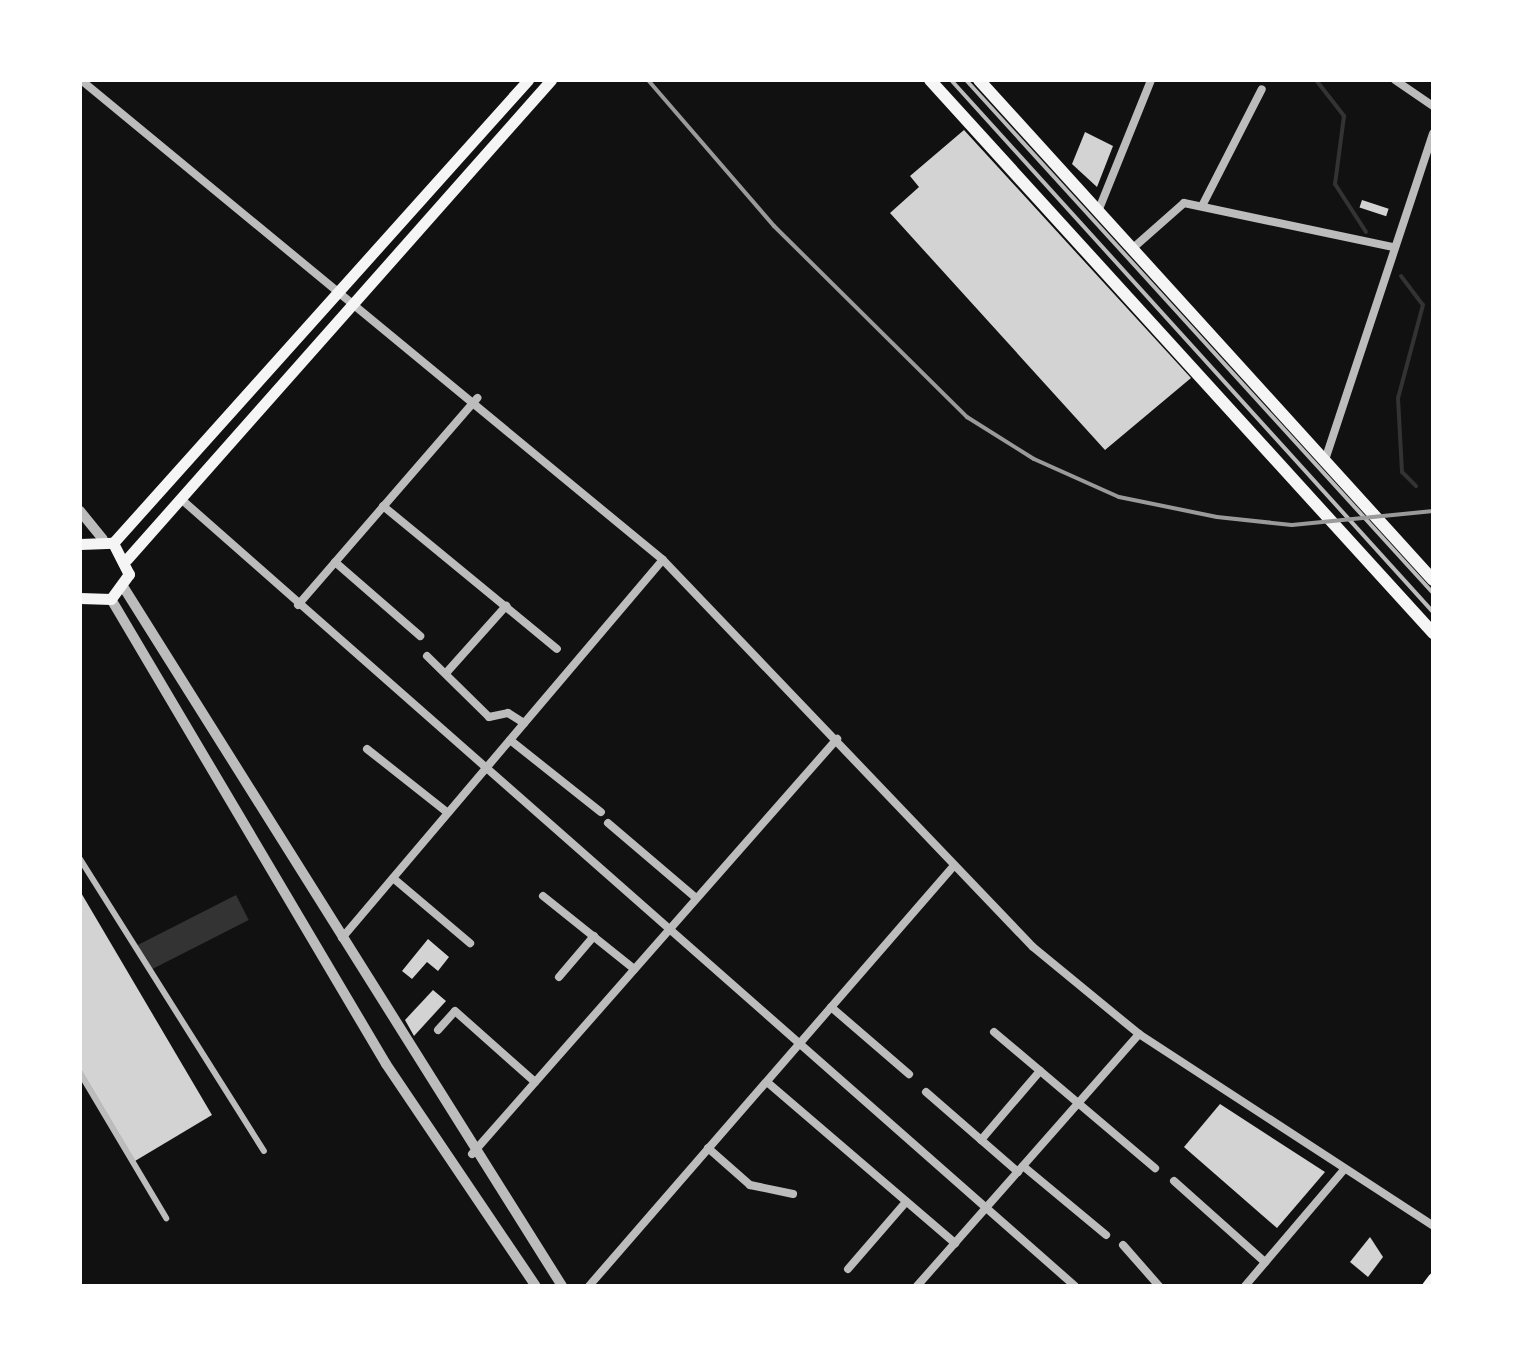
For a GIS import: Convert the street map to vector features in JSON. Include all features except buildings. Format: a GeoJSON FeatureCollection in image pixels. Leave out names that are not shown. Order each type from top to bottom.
{"type":"FeatureCollection","features":[{"type":"Feature","properties":{"kind":"main road"},"geometry":{"type":"LineString","coordinates":[[80,544],[108,541],[346,292],[528,80]]}},
{"type":"Feature","properties":{"kind":"main road"},"geometry":{"type":"LineString","coordinates":[[80,598],[110,600],[124,588],[126,559],[359,303],[551,80]]}},
{"type":"Feature","properties":{"kind":"main road"},"geometry":{"type":"LineString","coordinates":[[930,80],[1433,632]]}},
{"type":"Feature","properties":{"kind":"main road"},"geometry":{"type":"LineString","coordinates":[[978,80],[1433,580]]}},
{"type":"Feature","properties":{"kind":"main road"},"geometry":{"type":"LineString","coordinates":[[108,541],[126,559]]}},
{"type":"Feature","properties":{"kind":"main road"},"geometry":{"type":"LineString","coordinates":[[1427,1286],[1433,1278]]}},
{"type":"Feature","properties":{"kind":"street"},"geometry":{"type":"LineString","coordinates":[[81,80],[477,398],[663,560],[836,739],[952,868],[1139,1034],[1342,1172],[1433,1226]]}},
{"type":"Feature","properties":{"kind":"street"},"geometry":{"type":"LineString","coordinates":[[1099,209],[1151,80]]}},
{"type":"Feature","properties":{"kind":"street"},"geometry":{"type":"LineString","coordinates":[[1395,80],[1433,106]]}},
{"type":"Feature","properties":{"kind":"street"},"geometry":{"type":"LineString","coordinates":[[1202,206],[1262,89]]}},
{"type":"Feature","properties":{"kind":"street"},"geometry":{"type":"LineString","coordinates":[[1324,464],[1433,133]]}},
{"type":"Feature","properties":{"kind":"street"},"geometry":{"type":"LineString","coordinates":[[1133,248],[1184,204],[1393,247]]}},
{"type":"Feature","properties":{"kind":"street"},"geometry":{"type":"LineString","coordinates":[[298,605],[477,398]]}},
{"type":"Feature","properties":{"kind":"street"},"geometry":{"type":"LineString","coordinates":[[181,499],[1074,1286]]}},
{"type":"Feature","properties":{"kind":"street"},"geometry":{"type":"LineString","coordinates":[[384,506],[556,649]]}},
{"type":"Feature","properties":{"kind":"street"},"geometry":{"type":"LineString","coordinates":[[80,511],[108,541]]}},
{"type":"Feature","properties":{"kind":"street"},"geometry":{"type":"LineString","coordinates":[[342,938],[663,560]]}},
{"type":"Feature","properties":{"kind":"street"},"geometry":{"type":"LineString","coordinates":[[335,562],[420,636]]}},
{"type":"Feature","properties":{"kind":"street"},"geometry":{"type":"LineString","coordinates":[[124,588],[472,1154],[562,1286]]}},
{"type":"Feature","properties":{"kind":"street"},"geometry":{"type":"LineString","coordinates":[[110,600],[386,1064],[536,1286]]}},
{"type":"Feature","properties":{"kind":"street"},"geometry":{"type":"LineString","coordinates":[[447,672],[506,606]]}},
{"type":"Feature","properties":{"kind":"street"},"geometry":{"type":"LineString","coordinates":[[426,656],[447,672],[489,717],[508,713],[524,723]]}},
{"type":"Feature","properties":{"kind":"street"},"geometry":{"type":"LineString","coordinates":[[472,1154],[836,739]]}},
{"type":"Feature","properties":{"kind":"street"},"geometry":{"type":"LineString","coordinates":[[510,740],[601,812]]}},
{"type":"Feature","properties":{"kind":"street"},"geometry":{"type":"LineString","coordinates":[[368,749],[448,813]]}},
{"type":"Feature","properties":{"kind":"street"},"geometry":{"type":"LineString","coordinates":[[608,823],[696,898]]}},
{"type":"Feature","properties":{"kind":"street"},"geometry":{"type":"LineString","coordinates":[[80,859],[264,1151]]}},
{"type":"Feature","properties":{"kind":"street"},"geometry":{"type":"LineString","coordinates":[[589,1286],[952,868]]}},
{"type":"Feature","properties":{"kind":"street"},"geometry":{"type":"LineString","coordinates":[[393,878],[470,944]]}},
{"type":"Feature","properties":{"kind":"street"},"geometry":{"type":"LineString","coordinates":[[543,896],[634,969]]}},
{"type":"Feature","properties":{"kind":"street"},"geometry":{"type":"LineString","coordinates":[[559,977],[594,936]]}},
{"type":"Feature","properties":{"kind":"street"},"geometry":{"type":"LineString","coordinates":[[831,1007],[909,1074]]}},
{"type":"Feature","properties":{"kind":"street"},"geometry":{"type":"LineString","coordinates":[[438,1030],[454,1012],[535,1082]]}},
{"type":"Feature","properties":{"kind":"street"},"geometry":{"type":"LineString","coordinates":[[994,1032],[1155,1168]]}},
{"type":"Feature","properties":{"kind":"street"},"geometry":{"type":"LineString","coordinates":[[918,1286],[1139,1034]]}},
{"type":"Feature","properties":{"kind":"street"},"geometry":{"type":"LineString","coordinates":[[981,1140],[1040,1071]]}},
{"type":"Feature","properties":{"kind":"street"},"geometry":{"type":"LineString","coordinates":[[80,1074],[166,1218]]}},
{"type":"Feature","properties":{"kind":"street"},"geometry":{"type":"LineString","coordinates":[[767,1082],[955,1244]]}},
{"type":"Feature","properties":{"kind":"street"},"geometry":{"type":"LineString","coordinates":[[926,1092],[981,1140],[1106,1235]]}},
{"type":"Feature","properties":{"kind":"street"},"geometry":{"type":"LineString","coordinates":[[708,1148],[750,1185],[793,1194]]}},
{"type":"Feature","properties":{"kind":"street"},"geometry":{"type":"LineString","coordinates":[[1245,1286],[1342,1172]]}},
{"type":"Feature","properties":{"kind":"street"},"geometry":{"type":"LineString","coordinates":[[1174,1181],[1266,1262]]}},
{"type":"Feature","properties":{"kind":"street"},"geometry":{"type":"LineString","coordinates":[[848,1269],[906,1202]]}},
{"type":"Feature","properties":{"kind":"street"},"geometry":{"type":"LineString","coordinates":[[1123,1244],[1159,1286]]}},
{"type":"Feature","properties":{"kind":"lane"},"geometry":{"type":"LineString","coordinates":[[951,80],[1433,612]]}},
{"type":"Feature","properties":{"kind":"lane"},"geometry":{"type":"LineString","coordinates":[[966,80],[1433,594]]}},
{"type":"Feature","properties":{"kind":"shaded area"},"geometry":{"type":"Polygon","coordinates":[[[236,895],[249,920],[148,971],[135,946],[236,895]]]}},
{"type":"Feature","properties":{"kind":"waterway"},"geometry":{"type":"LineString","coordinates":[[1316,80],[1344,116],[1335,184],[1366,232]]}},
{"type":"Feature","properties":{"kind":"waterway"},"geometry":{"type":"LineString","coordinates":[[1401,276],[1423,305],[1398,398],[1402,472],[1416,486]]}},
{"type":"Feature","properties":{"kind":"railway"},"geometry":{"type":"LineString","coordinates":[[648,80],[774,226],[967,417],[1034,459],[1119,497],[1217,517],[1292,525],[1433,511]]}}]}
